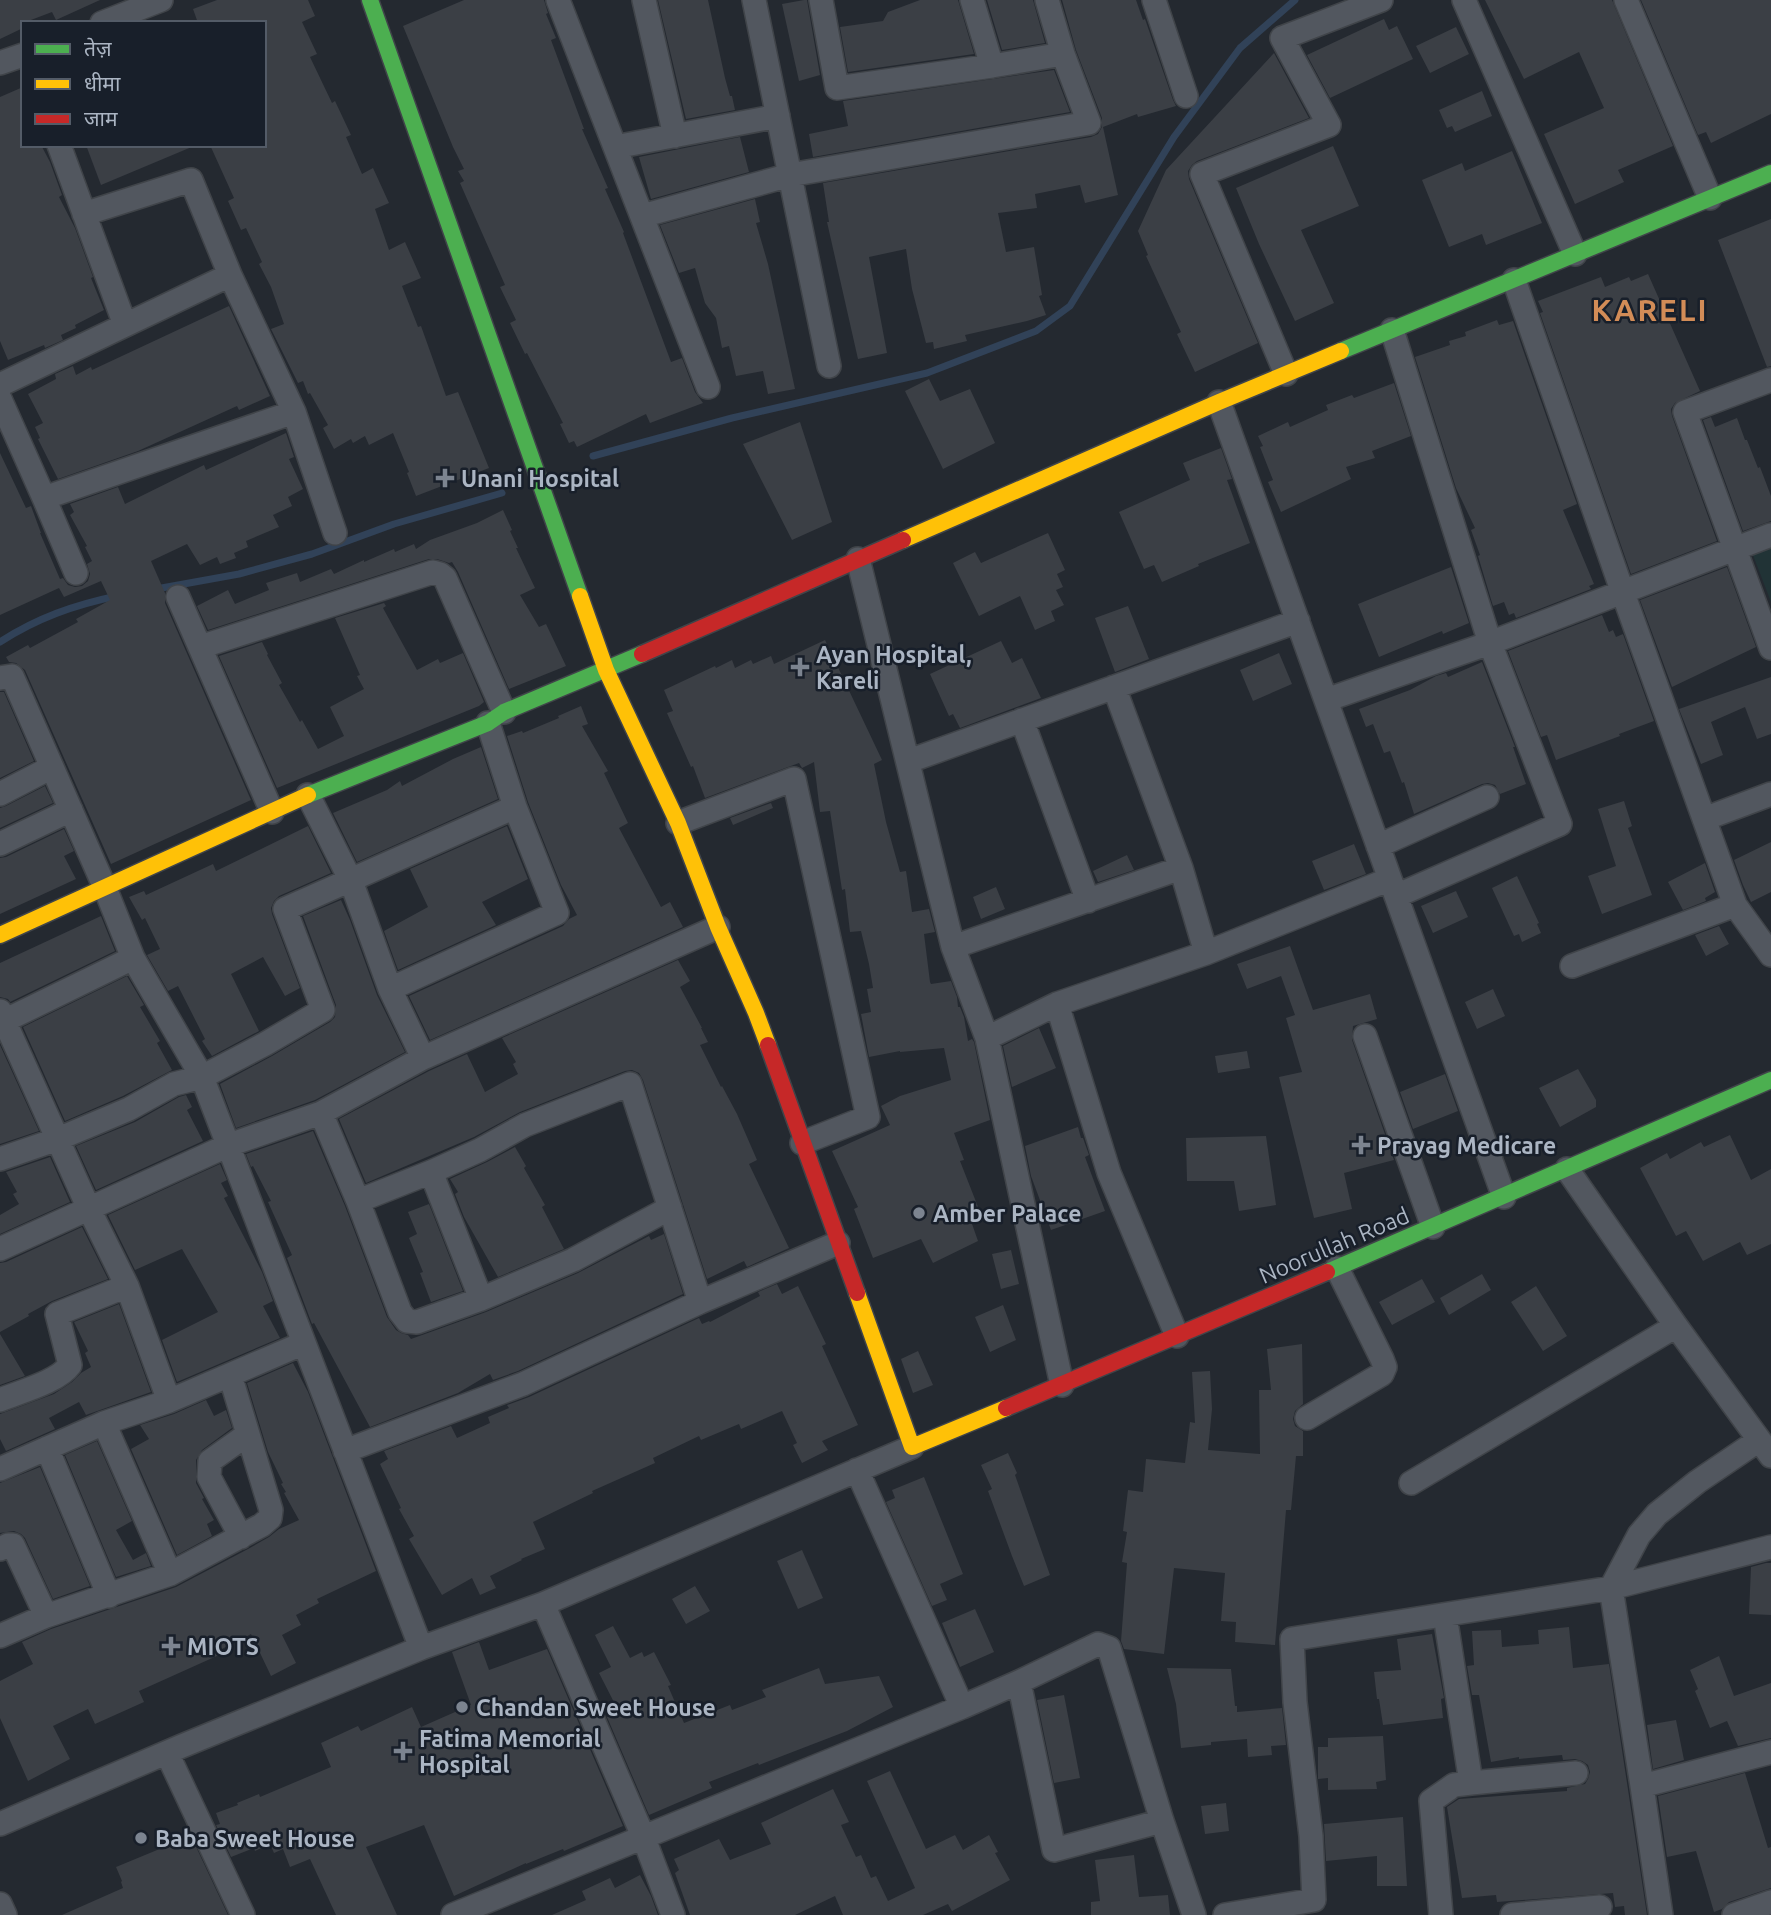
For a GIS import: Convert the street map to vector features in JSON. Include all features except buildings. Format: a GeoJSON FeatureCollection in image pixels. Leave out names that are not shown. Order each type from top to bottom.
{"type":"FeatureCollection","features":[{"type":"Feature","properties":{"kind":"main road"},"geometry":{"type":"LineString","coordinates":[[377,2],[606,670],[678,824],[718,927],[756,1013],[912,1447]]}},
{"type":"Feature","properties":{"kind":"main road"},"geometry":{"type":"LineString","coordinates":[[0,935],[308,795],[496,718],[1219,402],[1771,173]]}},
{"type":"Feature","properties":{"kind":"main road","name":"Noorullah Road"},"geometry":{"type":"LineString","coordinates":[[912,1447],[1433,1227],[1771,1080]]}},
{"type":"Feature","properties":{"kind":"street"},"geometry":{"type":"LineString","coordinates":[[105,21],[135,4],[161,0]]}},
{"type":"Feature","properties":{"kind":"street"},"geometry":{"type":"LineString","coordinates":[[558,0],[708,387]]}},
{"type":"Feature","properties":{"kind":"street"},"geometry":{"type":"LineString","coordinates":[[644,0],[675,136]]}},
{"type":"Feature","properties":{"kind":"street"},"geometry":{"type":"LineString","coordinates":[[754,0],[829,366]]}},
{"type":"Feature","properties":{"kind":"street"},"geometry":{"type":"LineString","coordinates":[[821,0],[837,88],[1063,54]]}},
{"type":"Feature","properties":{"kind":"street"},"geometry":{"type":"LineString","coordinates":[[972,0],[992,66]]}},
{"type":"Feature","properties":{"kind":"street"},"geometry":{"type":"LineString","coordinates":[[642,216],[790,175],[1089,123],[1063,54],[1047,0]]}},
{"type":"Feature","properties":{"kind":"street"},"geometry":{"type":"LineString","coordinates":[[1154,0],[1186,96]]}},
{"type":"Feature","properties":{"kind":"street"},"geometry":{"type":"LineString","coordinates":[[1286,374],[1202,174],[1329,125],[1282,38],[1381,0]]}},
{"type":"Feature","properties":{"kind":"street"},"geometry":{"type":"LineString","coordinates":[[1464,0],[1575,254]]}},
{"type":"Feature","properties":{"kind":"street"},"geometry":{"type":"LineString","coordinates":[[1626,0],[1710,198]]}},
{"type":"Feature","properties":{"kind":"street"},"geometry":{"type":"LineString","coordinates":[[0,63],[21,56]]}},
{"type":"Feature","properties":{"kind":"street"},"geometry":{"type":"LineString","coordinates":[[615,147],[778,116]]}},
{"type":"Feature","properties":{"kind":"street"},"geometry":{"type":"LineString","coordinates":[[60,147],[125,325]]}},
{"type":"Feature","properties":{"kind":"street"},"geometry":{"type":"LineString","coordinates":[[84,214],[191,180],[230,275],[294,412],[335,533]]}},
{"type":"Feature","properties":{"kind":"street"},"geometry":{"type":"LineString","coordinates":[[0,385],[230,275]]}},
{"type":"Feature","properties":{"kind":"street"},"geometry":{"type":"LineString","coordinates":[[1514,280],[1735,905],[1771,955]]}},
{"type":"Feature","properties":{"kind":"street"},"geometry":{"type":"LineString","coordinates":[[987,1038],[1056,1004],[1393,888],[1560,824],[1490,643],[1392,330]]}},
{"type":"Feature","properties":{"kind":"street"},"geometry":{"type":"LineString","coordinates":[[1771,380],[1685,412],[1771,648]]}},
{"type":"Feature","properties":{"kind":"street"},"geometry":{"type":"LineString","coordinates":[[0,399],[76,573]]}},
{"type":"Feature","properties":{"kind":"street"},"geometry":{"type":"LineString","coordinates":[[1219,402],[1503,1197]]}},
{"type":"Feature","properties":{"kind":"street"},"geometry":{"type":"LineString","coordinates":[[44,498],[294,412]]}},
{"type":"Feature","properties":{"kind":"street"},"geometry":{"type":"LineString","coordinates":[[1326,700],[1490,643],[1771,535]]}},
{"type":"Feature","properties":{"kind":"street"},"geometry":{"type":"LineString","coordinates":[[858,559],[953,947],[987,1038],[1062,1385]]}},
{"type":"Feature","properties":{"kind":"street"},"geometry":{"type":"LineString","coordinates":[[200,647],[433,572],[445,578],[496,718],[515,807],[557,912],[390,989]]}},
{"type":"Feature","properties":{"kind":"street"},"geometry":{"type":"LineString","coordinates":[[178,597],[272,812]]}},
{"type":"Feature","properties":{"kind":"street"},"geometry":{"type":"LineString","coordinates":[[909,761],[1298,621]]}},
{"type":"Feature","properties":{"kind":"street"},"geometry":{"type":"LineString","coordinates":[[0,678],[12,676],[134,958],[202,1077],[421,1648]]}},
{"type":"Feature","properties":{"kind":"street"},"geometry":{"type":"LineString","coordinates":[[1114,687],[1181,868],[1206,953]]}},
{"type":"Feature","properties":{"kind":"street"},"geometry":{"type":"LineString","coordinates":[[1022,720],[1088,901]]}},
{"type":"Feature","properties":{"kind":"street"},"geometry":{"type":"LineString","coordinates":[[0,794],[52,767]]}},
{"type":"Feature","properties":{"kind":"street"},"geometry":{"type":"LineString","coordinates":[[678,824],[794,779],[868,1117],[802,1143]]}},
{"type":"Feature","properties":{"kind":"street"},"geometry":{"type":"LineString","coordinates":[[1703,819],[1771,794]]}},
{"type":"Feature","properties":{"kind":"street"},"geometry":{"type":"LineString","coordinates":[[308,795],[351,881],[390,989],[423,1058]]}},
{"type":"Feature","properties":{"kind":"street"},"geometry":{"type":"LineString","coordinates":[[1378,846],[1487,797]]}},
{"type":"Feature","properties":{"kind":"street"},"geometry":{"type":"LineString","coordinates":[[0,1159],[58,1139],[129,1109],[174,1083],[202,1077],[323,1010],[285,909],[515,807]]}},
{"type":"Feature","properties":{"kind":"street"},"geometry":{"type":"LineString","coordinates":[[0,844],[71,810]]}},
{"type":"Feature","properties":{"kind":"street"},"geometry":{"type":"LineString","coordinates":[[953,947],[1181,868]]}},
{"type":"Feature","properties":{"kind":"street"},"geometry":{"type":"LineString","coordinates":[[1572,966],[1735,905]]}},
{"type":"Feature","properties":{"kind":"street"},"geometry":{"type":"LineString","coordinates":[[0,1249],[229,1145],[321,1113],[423,1058],[718,927]]}},
{"type":"Feature","properties":{"kind":"street"},"geometry":{"type":"LineString","coordinates":[[134,958],[2,1016],[89,1209],[127,1286],[169,1401]]}},
{"type":"Feature","properties":{"kind":"street"},"geometry":{"type":"LineString","coordinates":[[1056,1004],[1109,1173],[1177,1336]]}},
{"type":"Feature","properties":{"kind":"street"},"geometry":{"type":"LineString","coordinates":[[1365,1037],[1433,1227]]}},
{"type":"Feature","properties":{"kind":"street"},"geometry":{"type":"LineString","coordinates":[[358,1201],[480,1150],[525,1125],[629,1084],[700,1302]]}},
{"type":"Feature","properties":{"kind":"street"},"geometry":{"type":"LineString","coordinates":[[321,1113],[400,1312],[407,1321],[417,1322],[481,1299],[573,1260],[670,1208]]}},
{"type":"Feature","properties":{"kind":"street"},"geometry":{"type":"LineString","coordinates":[[1567,1169],[1765,1448],[1698,1482],[1657,1514],[1639,1535],[1611,1588],[1661,1915]]}},
{"type":"Feature","properties":{"kind":"street"},"geometry":{"type":"LineString","coordinates":[[431,1172],[481,1299]]}},
{"type":"Feature","properties":{"kind":"street"},"geometry":{"type":"LineString","coordinates":[[345,1451],[523,1384],[700,1302],[838,1243]]}},
{"type":"Feature","properties":{"kind":"street"},"geometry":{"type":"LineString","coordinates":[[1307,1418],[1382,1374],[1385,1367],[1337,1268]]}},
{"type":"Feature","properties":{"kind":"street"},"geometry":{"type":"LineString","coordinates":[[0,1401],[64,1373],[70,1365],[57,1314],[127,1286]]}},
{"type":"Feature","properties":{"kind":"street"},"geometry":{"type":"LineString","coordinates":[[1411,1483],[1676,1326]]}},
{"type":"Feature","properties":{"kind":"street"},"geometry":{"type":"LineString","coordinates":[[0,1469],[104,1423],[169,1401],[304,1343]]}},
{"type":"Feature","properties":{"kind":"street"},"geometry":{"type":"LineString","coordinates":[[0,1636],[46,1616],[170,1574],[241,1537],[270,1518],[271,1510],[230,1375]]}},
{"type":"Feature","properties":{"kind":"street"},"geometry":{"type":"LineString","coordinates":[[104,1423],[170,1574]]}},
{"type":"Feature","properties":{"kind":"street"},"geometry":{"type":"LineString","coordinates":[[241,1537],[209,1477],[210,1461],[248,1434]]}},
{"type":"Feature","properties":{"kind":"street"},"geometry":{"type":"LineString","coordinates":[[0,1824],[421,1648],[543,1604],[912,1447]]}},
{"type":"Feature","properties":{"kind":"street"},"geometry":{"type":"LineString","coordinates":[[47,1448],[109,1596]]}},
{"type":"Feature","properties":{"kind":"street"},"geometry":{"type":"LineString","coordinates":[[857,1471],[962,1707]]}},
{"type":"Feature","properties":{"kind":"street"},"geometry":{"type":"LineString","coordinates":[[0,1549],[13,1545],[46,1616]]}},
{"type":"Feature","properties":{"kind":"street"},"geometry":{"type":"LineString","coordinates":[[1226,1915],[1314,1900],[1311,1836],[1295,1702],[1292,1639],[1611,1588],[1771,1547]]}},
{"type":"Feature","properties":{"kind":"street"},"geometry":{"type":"LineString","coordinates":[[543,1604],[643,1836],[673,1915]]}},
{"type":"Feature","properties":{"kind":"street"},"geometry":{"type":"LineString","coordinates":[[1445,1615],[1471,1783]]}},
{"type":"Feature","properties":{"kind":"street"},"geometry":{"type":"LineString","coordinates":[[453,1915],[962,1707],[1098,1644],[1109,1648],[1194,1915]]}},
{"type":"Feature","properties":{"kind":"street"},"geometry":{"type":"LineString","coordinates":[[1019,1682],[1054,1850],[1162,1821]]}},
{"type":"Feature","properties":{"kind":"street"},"geometry":{"type":"LineString","coordinates":[[1642,1786],[1771,1752]]}},
{"type":"Feature","properties":{"kind":"street"},"geometry":{"type":"LineString","coordinates":[[167,1753],[243,1915]]}},
{"type":"Feature","properties":{"kind":"street"},"geometry":{"type":"LineString","coordinates":[[1441,1915],[1430,1801],[1454,1785],[1576,1773]]}},
{"type":"Feature","properties":{"kind":"street"},"geometry":{"type":"LineString","coordinates":[[1734,1915],[1771,1902]]}},
{"type":"Feature","properties":{"kind":"street"},"geometry":{"type":"LineString","coordinates":[[0,1904],[5,1915]]}},
{"type":"Feature","properties":{"kind":"street"},"geometry":{"type":"LineString","coordinates":[[1512,1915],[1600,1907]]}},
{"type":"Feature","properties":{"kind":"shaded area"},"geometry":{"type":"Polygon","coordinates":[[[1771,542],[1771,602],[1751,550],[1771,542]]]}},
{"type":"Feature","properties":{"kind":"waterway"},"geometry":{"type":"LineString","coordinates":[[593,456],[732,418],[927,373],[1036,331],[1070,306],[1174,137],[1240,48],[1295,0]]}},
{"type":"Feature","properties":{"kind":"waterway"},"geometry":{"type":"LineString","coordinates":[[156,589],[239,574],[312,554],[394,524],[502,493]]}},
{"type":"Feature","properties":{"kind":"waterway"},"geometry":{"type":"LineString","coordinates":[[0,642],[56,613],[117,596]]}},
{"type":"Feature","properties":{"kind":"traffic: fast"},"geometry":{"type":"LineString","coordinates":[[370,0],[580,596]]}},
{"type":"Feature","properties":{"kind":"traffic: fast"},"geometry":{"type":"LineString","coordinates":[[1341,351],[1771,173]]}},
{"type":"Feature","properties":{"kind":"traffic: fast"},"geometry":{"type":"LineString","coordinates":[[308,795],[488,723],[504,712],[642,654]]}},
{"type":"Feature","properties":{"kind":"traffic: fast"},"geometry":{"type":"LineString","coordinates":[[1327,1272],[1771,1080]]}},
{"type":"Feature","properties":{"kind":"traffic: slow"},"geometry":{"type":"LineString","coordinates":[[903,540],[1341,351]]}},
{"type":"Feature","properties":{"kind":"traffic: slow"},"geometry":{"type":"LineString","coordinates":[[580,596],[606,670],[678,823],[768,1045]]}},
{"type":"Feature","properties":{"kind":"traffic: slow"},"geometry":{"type":"LineString","coordinates":[[0,935],[308,795]]}},
{"type":"Feature","properties":{"kind":"traffic: slow"},"geometry":{"type":"LineString","coordinates":[[857,1293],[912,1447],[1006,1408]]}},
{"type":"Feature","properties":{"kind":"traffic: jam"},"geometry":{"type":"LineString","coordinates":[[642,654],[903,540]]}},
{"type":"Feature","properties":{"kind":"traffic: jam"},"geometry":{"type":"LineString","coordinates":[[768,1045],[857,1293]]}},
{"type":"Feature","properties":{"kind":"traffic: jam"},"geometry":{"type":"LineString","coordinates":[[1006,1408],[1327,1272]]}},
{"type":"Feature","properties":{"kind":"place","name":"Unani Hospital"},"geometry":{"type":"Point","coordinates":[445,478]}},
{"type":"Feature","properties":{"kind":"place","name":"Ayan Hospital, Kareli"},"geometry":{"type":"Point","coordinates":[800,667]}},
{"type":"Feature","properties":{"kind":"place","name":"Prayag Medicare"},"geometry":{"type":"Point","coordinates":[1361,1145]}},
{"type":"Feature","properties":{"kind":"place","name":"Amber Palace"},"geometry":{"type":"Point","coordinates":[919,1213]}},
{"type":"Feature","properties":{"kind":"place","name":"MIOTS"},"geometry":{"type":"Point","coordinates":[171,1646]}},
{"type":"Feature","properties":{"kind":"place","name":"Chandan Sweet House"},"geometry":{"type":"Point","coordinates":[462,1707]}},
{"type":"Feature","properties":{"kind":"place","name":"Fatima Memorial Hospital"},"geometry":{"type":"Point","coordinates":[403,1751]}},
{"type":"Feature","properties":{"kind":"place","name":"Baba Sweet House"},"geometry":{"type":"Point","coordinates":[141,1838]}},
{"type":"Feature","properties":{"kind":"district","name":"KARELI"},"geometry":{"type":"Point","coordinates":[1650,310]}}]}
